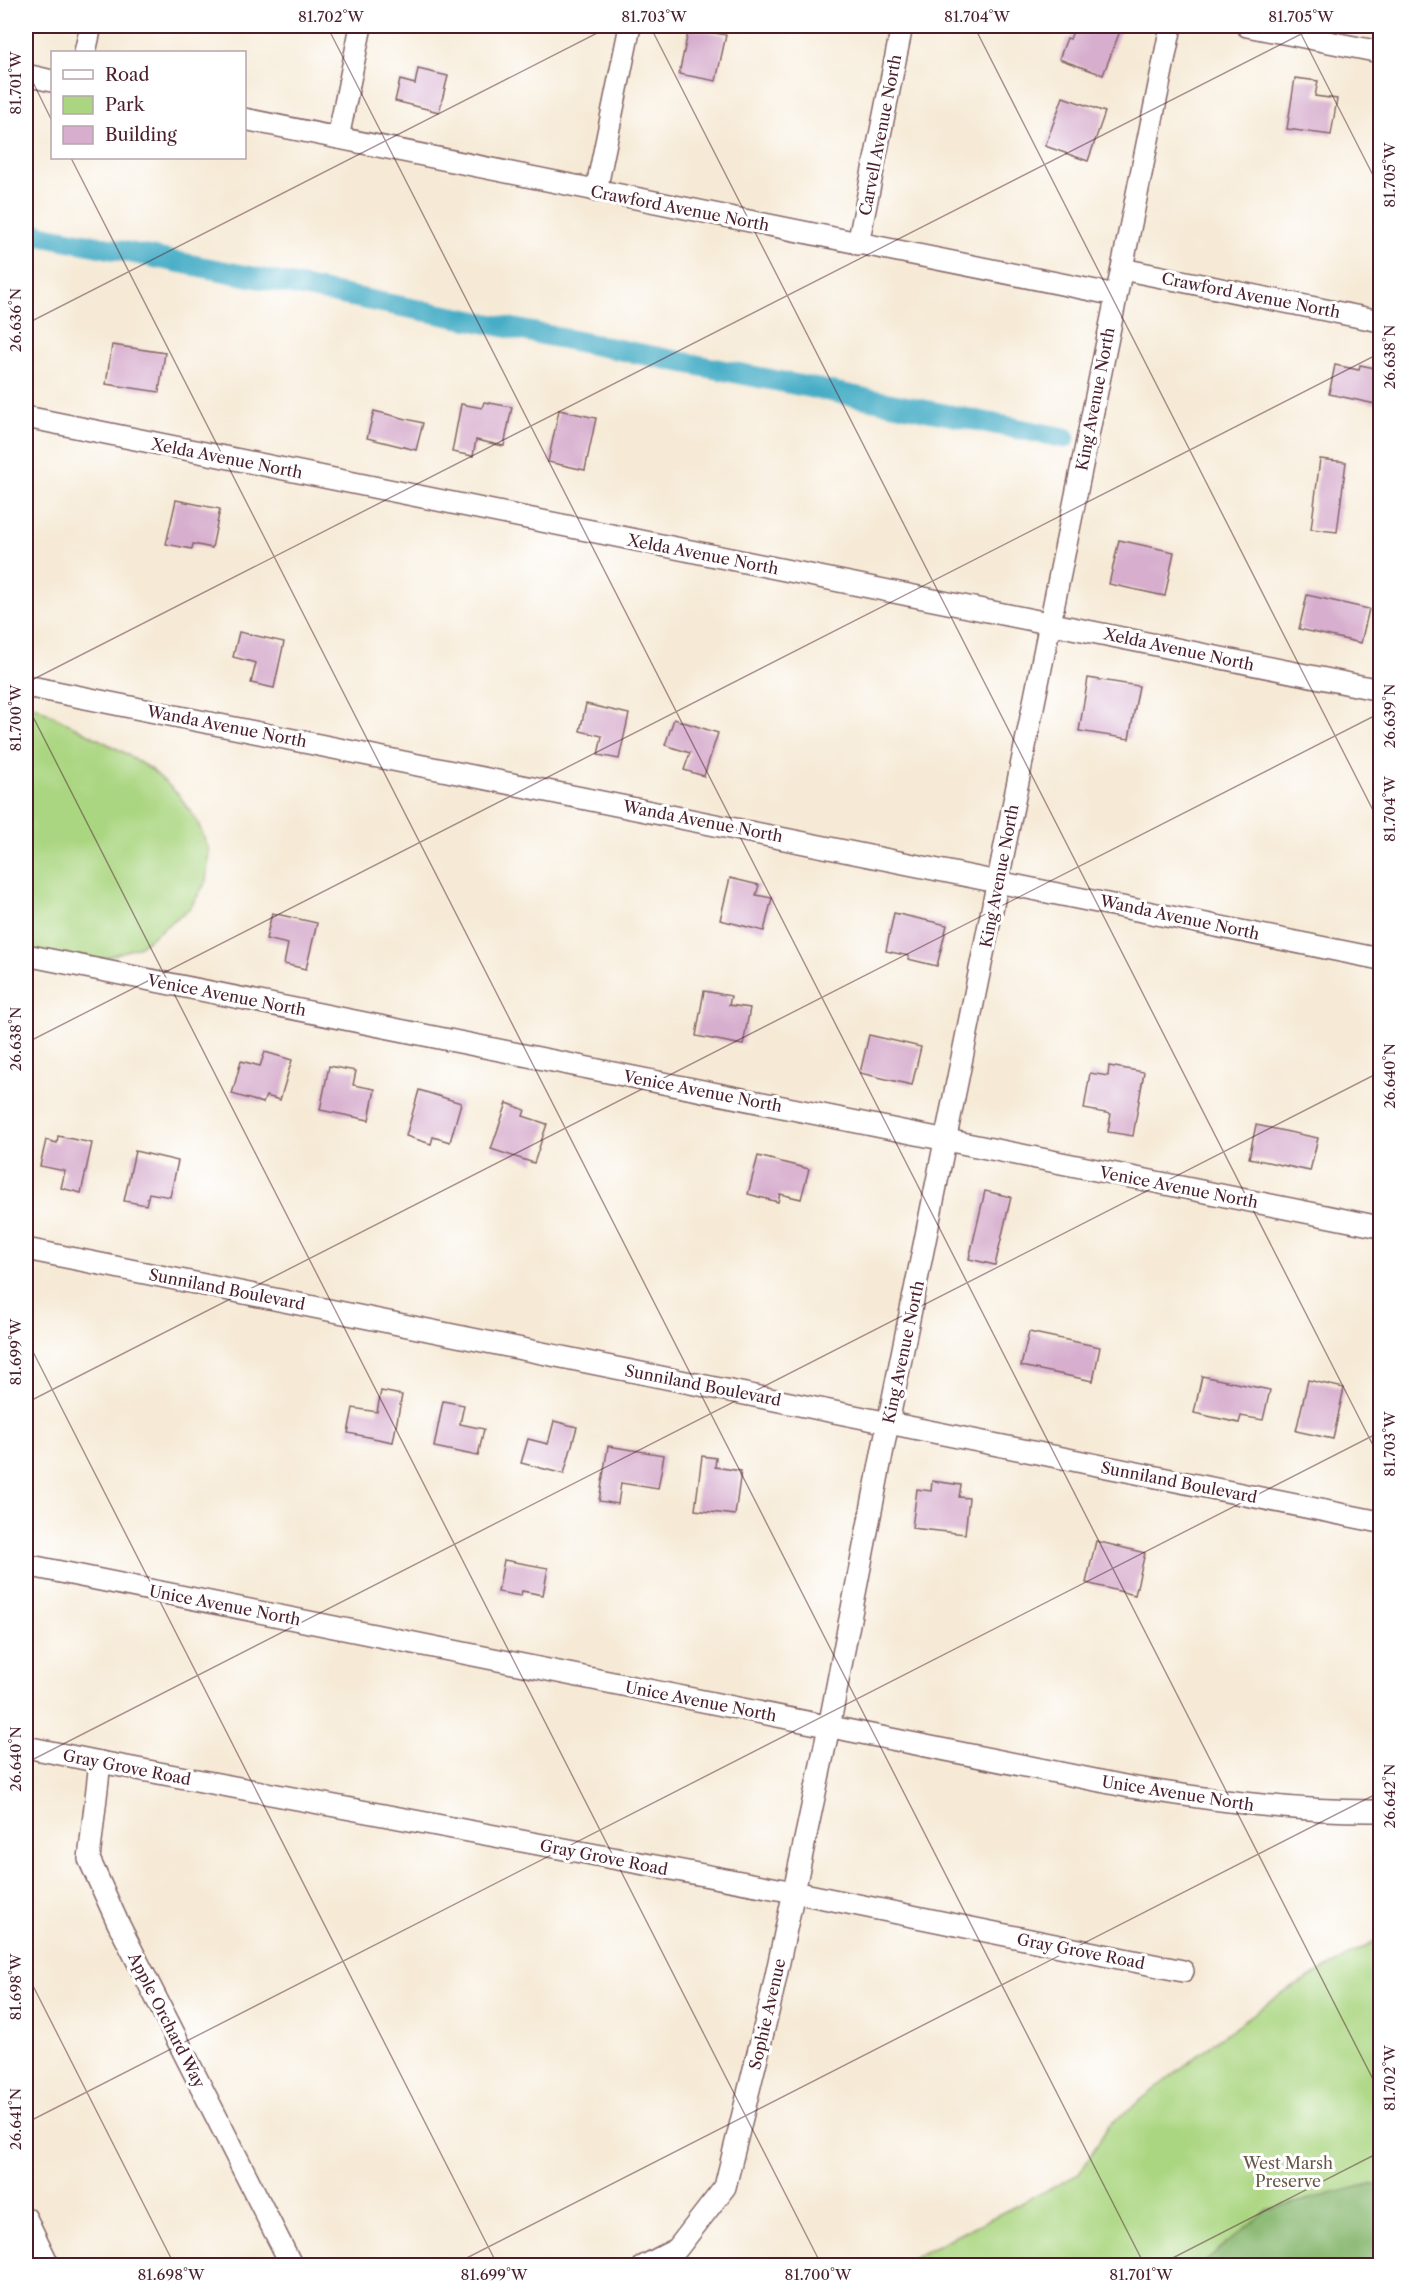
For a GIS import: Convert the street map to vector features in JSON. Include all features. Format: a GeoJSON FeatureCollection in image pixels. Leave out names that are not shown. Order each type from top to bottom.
{"type":"FeatureCollection","features":[{"type":"Feature","properties":{"kind":"street"},"geometry":{"type":"LineString","coordinates":[[85,51],[91,26]]}},
{"type":"Feature","properties":{"kind":"street"},"geometry":{"type":"LineString","coordinates":[[338,138],[361,26]]}},
{"type":"Feature","properties":{"kind":"street"},"geometry":{"type":"LineString","coordinates":[[596,191],[630,26]]}},
{"type":"Feature","properties":{"kind":"street","name":"Carvell Avenue North"},"geometry":{"type":"LineString","coordinates":[[858,244],[902,26]]}},
{"type":"Feature","properties":{"kind":"street","name":"King Avenue North"},"geometry":{"type":"LineString","coordinates":[[829,1727],[888,1423],[1171,26]]}},
{"type":"Feature","properties":{"kind":"street"},"geometry":{"type":"LineString","coordinates":[[1247,26],[1380,52]]}},
{"type":"Feature","properties":{"kind":"street"},"geometry":{"type":"LineString","coordinates":[[26,75],[51,81]]}},
{"type":"Feature","properties":{"kind":"street","name":"Crawford Avenue North"},"geometry":{"type":"LineString","coordinates":[[246,119],[1116,295]]}},
{"type":"Feature","properties":{"kind":"street","name":"Crawford Avenue North"},"geometry":{"type":"LineString","coordinates":[[1122,269],[1380,321]]}},
{"type":"Feature","properties":{"kind":"street","name":"Xelda Avenue North"},"geometry":{"type":"LineString","coordinates":[[26,417],[1380,690]]}},
{"type":"Feature","properties":{"kind":"street","name":"Wanda Avenue North"},"geometry":{"type":"LineString","coordinates":[[26,686],[998,880],[1380,959]]}},
{"type":"Feature","properties":{"kind":"street","name":"Venice Avenue North"},"geometry":{"type":"LineString","coordinates":[[26,955],[1380,1227]]}},
{"type":"Feature","properties":{"kind":"street","name":"Sunniland Boulevard"},"geometry":{"type":"LineString","coordinates":[[26,1249],[1380,1522]]}},
{"type":"Feature","properties":{"kind":"street","name":"Unice Avenue North"},"geometry":{"type":"LineString","coordinates":[[26,1565],[1130,1787],[1283,1808],[1380,1811]]}},
{"type":"Feature","properties":{"kind":"street","name":"Sophie Avenue"},"geometry":{"type":"LineString","coordinates":[[644,2265],[677,2249],[725,2187],[794,1892],[829,1727]]}},
{"type":"Feature","properties":{"kind":"street","name":"Gray Grove Road"},"geometry":{"type":"LineString","coordinates":[[26,1746],[100,1762],[794,1892],[1183,1971]]}},
{"type":"Feature","properties":{"kind":"street","name":"Apple Orchard Way"},"geometry":{"type":"LineString","coordinates":[[100,1762],[89,1859],[118,1923],[292,2265]]}},
{"type":"Feature","properties":{"kind":"street"},"geometry":{"type":"LineString","coordinates":[[26,2218],[49,2265]]}},
{"type":"Feature","properties":{"kind":"green space"},"geometry":{"type":"Polygon","coordinates":[[[26,704],[37,707],[123,752],[152,770],[178,794],[197,821],[209,850],[206,882],[190,908],[140,946],[93,962],[26,953],[26,704]]]}},
{"type":"Feature","properties":{"kind":"green space","name":"West Marsh Preserve"},"geometry":{"type":"Polygon","coordinates":[[[1380,1938],[1380,2265],[896,2266],[1079,2174],[1109,2125],[1221,2037],[1283,1993],[1380,1938]]]}},
{"type":"Feature","properties":{"kind":"green space"},"geometry":{"type":"Polygon","coordinates":[[[1370,2184],[1380,2186],[1380,2265],[1200,2265],[1267,2210],[1370,2184]]]}},
{"type":"Feature","properties":{"kind":"building"},"geometry":{"type":"Polygon","coordinates":[[[1075,26],[1122,26],[1103,75],[1059,59],[1067,38],[1070,39],[1075,26]]]}},
{"type":"Feature","properties":{"kind":"building"},"geometry":{"type":"Polygon","coordinates":[[[689,28],[726,35],[716,81],[679,74],[689,28]]]}},
{"type":"Feature","properties":{"kind":"building"},"geometry":{"type":"Polygon","coordinates":[[[418,69],[448,76],[439,112],[395,101],[400,80],[415,84],[418,69]]]}},
{"type":"Feature","properties":{"kind":"building"},"geometry":{"type":"Polygon","coordinates":[[[1295,78],[1318,81],[1315,96],[1337,99],[1331,135],[1287,129],[1295,78]]]}},
{"type":"Feature","properties":{"kind":"building"},"geometry":{"type":"Polygon","coordinates":[[[1063,97],[1105,112],[1088,161],[1045,146],[1063,97]]]}},
{"type":"Feature","properties":{"kind":"building"},"geometry":{"type":"Polygon","coordinates":[[[112,345],[165,353],[159,392],[106,384],[112,345]]]}},
{"type":"Feature","properties":{"kind":"building"},"geometry":{"type":"Polygon","coordinates":[[[1335,365],[1359,370],[1360,365],[1380,369],[1380,405],[1329,394],[1335,365]]]}},
{"type":"Feature","properties":{"kind":"building"},"geometry":{"type":"Polygon","coordinates":[[[484,402],[512,407],[504,446],[476,440],[473,456],[452,452],[461,404],[482,408],[484,402]]]}},
{"type":"Feature","properties":{"kind":"building"},"geometry":{"type":"Polygon","coordinates":[[[559,410],[596,418],[585,470],[548,462],[559,410]]]}},
{"type":"Feature","properties":{"kind":"building"},"geometry":{"type":"Polygon","coordinates":[[[374,411],[423,423],[416,450],[367,438],[374,411]]]}},
{"type":"Feature","properties":{"kind":"building"},"geometry":{"type":"Polygon","coordinates":[[[1320,459],[1346,462],[1337,532],[1311,529],[1320,459]]]}},
{"type":"Feature","properties":{"kind":"building"},"geometry":{"type":"Polygon","coordinates":[[[176,500],[220,509],[212,548],[193,544],[192,549],[166,544],[176,500]]]}},
{"type":"Feature","properties":{"kind":"building"},"geometry":{"type":"Polygon","coordinates":[[[1119,540],[1174,552],[1165,596],[1109,584],[1119,540]]]}},
{"type":"Feature","properties":{"kind":"building"},"geometry":{"type":"Polygon","coordinates":[[[1307,595],[1369,609],[1361,643],[1299,629],[1307,595]]]}},
{"type":"Feature","properties":{"kind":"building"},"geometry":{"type":"Polygon","coordinates":[[[239,632],[284,642],[274,688],[251,683],[256,663],[233,657],[239,632]]]}},
{"type":"Feature","properties":{"kind":"building"},"geometry":{"type":"Polygon","coordinates":[[[1088,678],[1139,686],[1129,739],[1079,731],[1088,678]]]}},
{"type":"Feature","properties":{"kind":"building"},"geometry":{"type":"Polygon","coordinates":[[[586,704],[629,714],[619,759],[598,755],[602,736],[580,731],[586,704]]]}},
{"type":"Feature","properties":{"kind":"building"},"geometry":{"type":"Polygon","coordinates":[[[674,719],[718,733],[704,776],[684,770],[690,753],[665,745],[674,719]]]}},
{"type":"Feature","properties":{"kind":"building"},"geometry":{"type":"Polygon","coordinates":[[[730,878],[759,885],[756,895],[772,898],[764,931],[720,920],[730,878]]]}},
{"type":"Feature","properties":{"kind":"building"},"geometry":{"type":"Polygon","coordinates":[[[272,913],[317,923],[306,969],[284,964],[288,944],[266,939],[272,913]]]}},
{"type":"Feature","properties":{"kind":"building"},"geometry":{"type":"Polygon","coordinates":[[[894,913],[947,925],[937,966],[886,951],[894,913]]]}},
{"type":"Feature","properties":{"kind":"building"},"geometry":{"type":"Polygon","coordinates":[[[704,991],[731,996],[729,1005],[750,1008],[743,1045],[696,1036],[704,991]]]}},
{"type":"Feature","properties":{"kind":"building"},"geometry":{"type":"Polygon","coordinates":[[[869,1035],[921,1047],[912,1085],[860,1073],[869,1035]]]}},
{"type":"Feature","properties":{"kind":"building"},"geometry":{"type":"Polygon","coordinates":[[[265,1052],[292,1060],[280,1100],[266,1096],[263,1103],[232,1094],[241,1061],[260,1066],[265,1052]]]}},
{"type":"Feature","properties":{"kind":"building"},"geometry":{"type":"Polygon","coordinates":[[[329,1066],[356,1071],[353,1085],[375,1089],[369,1120],[320,1110],[329,1066]]]}},
{"type":"Feature","properties":{"kind":"building"},"geometry":{"type":"Polygon","coordinates":[[[1109,1066],[1144,1072],[1133,1136],[1108,1132],[1111,1114],[1084,1109],[1090,1073],[1108,1076],[1109,1066]]]}},
{"type":"Feature","properties":{"kind":"building"},"geometry":{"type":"Polygon","coordinates":[[[419,1090],[461,1103],[450,1142],[433,1137],[431,1144],[406,1136],[419,1090]]]}},
{"type":"Feature","properties":{"kind":"building"},"geometry":{"type":"Polygon","coordinates":[[[507,1103],[525,1110],[523,1116],[547,1124],[534,1163],[491,1149],[507,1103]]]}},
{"type":"Feature","properties":{"kind":"building"},"geometry":{"type":"Polygon","coordinates":[[[1256,1125],[1318,1138],[1310,1171],[1249,1158],[1256,1125]]]}},
{"type":"Feature","properties":{"kind":"building"},"geometry":{"type":"Polygon","coordinates":[[[58,1136],[92,1143],[81,1193],[61,1188],[65,1171],[40,1166],[46,1140],[57,1143],[58,1136]]]}},
{"type":"Feature","properties":{"kind":"building"},"geometry":{"type":"Polygon","coordinates":[[[135,1151],[178,1161],[170,1197],[149,1193],[146,1205],[124,1201],[135,1151]]]}},
{"type":"Feature","properties":{"kind":"building"},"geometry":{"type":"Polygon","coordinates":[[[758,1156],[809,1169],[801,1199],[780,1194],[778,1202],[748,1194],[758,1156]]]}},
{"type":"Feature","properties":{"kind":"building"},"geometry":{"type":"Polygon","coordinates":[[[985,1191],[1011,1197],[995,1265],[969,1259],[985,1191]]]}},
{"type":"Feature","properties":{"kind":"building"},"geometry":{"type":"Polygon","coordinates":[[[1029,1332],[1100,1347],[1093,1381],[1021,1366],[1029,1332]]]}},
{"type":"Feature","properties":{"kind":"building"},"geometry":{"type":"Polygon","coordinates":[[[1202,1376],[1270,1390],[1263,1420],[1241,1416],[1239,1423],[1194,1413],[1202,1376]]]}},
{"type":"Feature","properties":{"kind":"building"},"geometry":{"type":"Polygon","coordinates":[[[1308,1380],[1344,1388],[1333,1439],[1296,1431],[1308,1380]]]}},
{"type":"Feature","properties":{"kind":"building"},"geometry":{"type":"Polygon","coordinates":[[[381,1391],[402,1395],[393,1442],[348,1433],[353,1408],[377,1412],[381,1391]]]}},
{"type":"Feature","properties":{"kind":"building"},"geometry":{"type":"Polygon","coordinates":[[[443,1401],[464,1405],[460,1424],[484,1429],[478,1456],[434,1447],[443,1401]]]}},
{"type":"Feature","properties":{"kind":"building"},"geometry":{"type":"Polygon","coordinates":[[[554,1421],[577,1427],[564,1474],[521,1463],[528,1439],[548,1444],[554,1421]]]}},
{"type":"Feature","properties":{"kind":"building"},"geometry":{"type":"Polygon","coordinates":[[[608,1446],[664,1455],[658,1489],[621,1483],[618,1504],[599,1501],[608,1446]]]}},
{"type":"Feature","properties":{"kind":"building"},"geometry":{"type":"Polygon","coordinates":[[[702,1456],[716,1458],[715,1467],[741,1471],[735,1515],[695,1510],[702,1456]]]}},
{"type":"Feature","properties":{"kind":"building"},"geometry":{"type":"Polygon","coordinates":[[[932,1481],[961,1485],[959,1497],[969,1498],[965,1534],[912,1528],[917,1489],[931,1491],[932,1481]]]}},
{"type":"Feature","properties":{"kind":"building"},"geometry":{"type":"Polygon","coordinates":[[[1096,1541],[1145,1553],[1135,1595],[1086,1583],[1096,1541]]]}},
{"type":"Feature","properties":{"kind":"building"},"geometry":{"type":"Polygon","coordinates":[[[504,1560],[548,1568],[543,1595],[522,1591],[521,1596],[498,1592],[504,1560]]]}},
{"type":"Feature","properties":{"kind":"waterway"},"geometry":{"type":"LineString","coordinates":[[26,232],[1065,438]]}}]}
